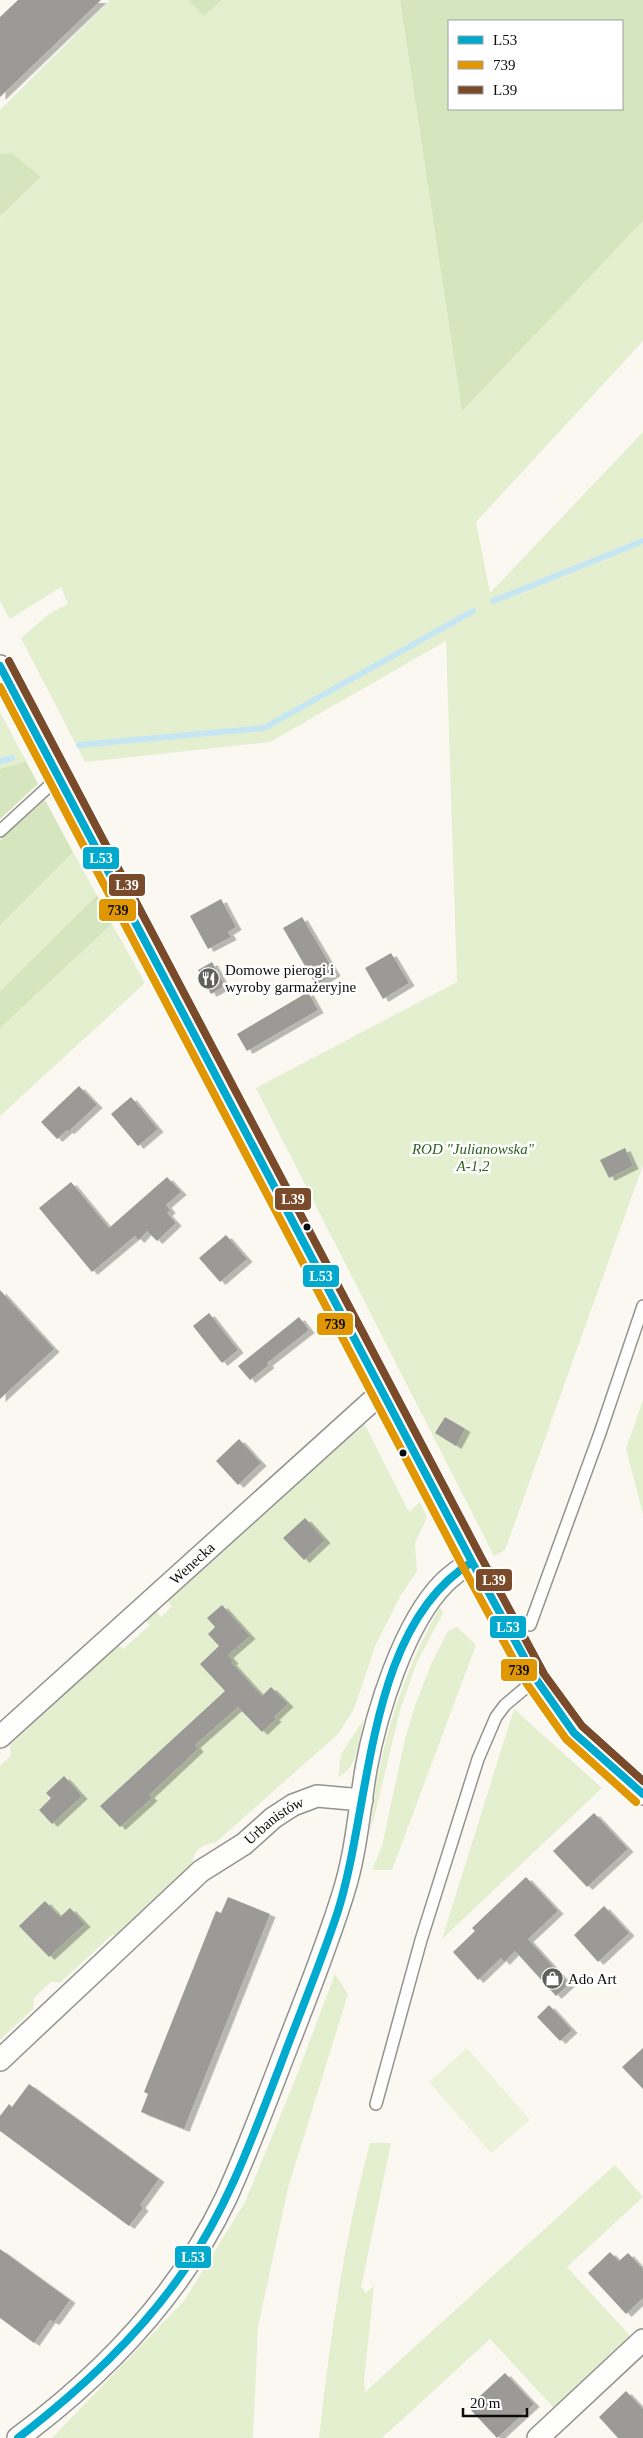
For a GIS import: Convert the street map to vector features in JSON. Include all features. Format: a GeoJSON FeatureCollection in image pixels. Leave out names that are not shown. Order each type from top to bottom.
{"type":"FeatureCollection","features":[{"type":"Feature","properties":{"kind":"street"},"geometry":{"type":"LineString","coordinates":[[0,666],[472,1562],[536,1679],[574,1733],[643,1794]]}},
{"type":"Feature","properties":{"kind":"street","name":"Wenecka"},"geometry":{"type":"LineString","coordinates":[[0,1736],[383,1391]]}},
{"type":"Feature","properties":{"kind":"street"},"geometry":{"type":"LineString","coordinates":[[18,2438],[83,2387],[132,2337],[175,2281],[221,2207],[257,2124],[343,1893],[380,1711],[407,1640],[431,1598],[453,1574],[472,1562]]}},
{"type":"Feature","properties":{"kind":"street","name":"Urbanistów"},"geometry":{"type":"LineString","coordinates":[[0,2060],[201,1871],[244,1844],[273,1818],[293,1805],[317,1796],[362,1800]]}},
{"type":"Feature","properties":{"kind":"street"},"geometry":{"type":"LineString","coordinates":[[538,2438],[643,2340]]}},
{"type":"Feature","properties":{"kind":"lane"},"geometry":{"type":"LineString","coordinates":[[0,831],[59,777]]}},
{"type":"Feature","properties":{"kind":"lane"},"geometry":{"type":"LineString","coordinates":[[530,1625],[600,1433],[643,1306]]}},
{"type":"Feature","properties":{"kind":"lane"},"geometry":{"type":"LineString","coordinates":[[376,2104],[421,1940],[478,1759],[496,1717],[504,1704],[536,1679]]}},
{"type":"Feature","properties":{"kind":"green space","name":"ROD \"Julianowska\" A-1,2"},"geometry":{"type":"Polygon","coordinates":[[[110,0],[188,0],[204,16],[222,0],[400,0],[462,410],[643,221],[643,341],[476,522],[490,593],[643,432],[643,1165],[505,1550],[494,1556],[256,1088],[457,982],[446,641],[270,742],[85,762],[21,638],[49,614],[68,604],[61,587],[10,619],[0,601],[0,218],[41,177],[12,153],[0,154],[0,110],[110,0]]]}},
{"type":"Feature","properties":{"kind":"green space"},"geometry":{"type":"Polygon","coordinates":[[[188,0],[222,0],[204,16],[188,0]]]}},
{"type":"Feature","properties":{"kind":"green space"},"geometry":{"type":"Polygon","coordinates":[[[400,0],[643,0],[643,221],[462,411],[400,0]]]}},
{"type":"Feature","properties":{"kind":"green space"},"geometry":{"type":"Polygon","coordinates":[[[12,153],[41,177],[0,217],[0,154],[12,153]]]}},
{"type":"Feature","properties":{"kind":"green space"},"geometry":{"type":"Polygon","coordinates":[[[0,712],[26,761],[0,769],[0,712]]]}},
{"type":"Feature","properties":{"kind":"green space"},"geometry":{"type":"Polygon","coordinates":[[[26,761],[38,784],[0,819],[0,769],[26,761]]]}},
{"type":"Feature","properties":{"kind":"green space"},"geometry":{"type":"Polygon","coordinates":[[[45,800],[73,852],[0,925],[0,840],[45,800]]]}},
{"type":"Feature","properties":{"kind":"green space"},"geometry":{"type":"Polygon","coordinates":[[[73,852],[97,895],[0,991],[0,925],[73,852]]]}},
{"type":"Feature","properties":{"kind":"green space"},"geometry":{"type":"Polygon","coordinates":[[[97,895],[112,924],[0,1028],[0,991],[97,895]]]}},
{"type":"Feature","properties":{"kind":"green space"},"geometry":{"type":"Polygon","coordinates":[[[112,924],[145,983],[0,1116],[0,1028],[112,924]]]}},
{"type":"Feature","properties":{"kind":"green space"},"geometry":{"type":"Polygon","coordinates":[[[643,1400],[643,1514],[626,1449],[643,1400]]]}},
{"type":"Feature","properties":{"kind":"green space"},"geometry":{"type":"Polygon","coordinates":[[[363,1421],[409,1512],[420,1502],[427,1517],[415,1543],[417,1571],[401,1595],[376,1644],[354,1709],[338,1734],[215,1843],[199,1848],[192,1863],[116,1935],[112,1935],[61,1982],[51,1982],[34,1998],[33,2009],[0,2040],[0,1766],[11,1755],[10,1745],[119,1645],[123,1649],[150,1625],[145,1621],[156,1610],[161,1617],[171,1607],[168,1600],[363,1421]]]}},
{"type":"Feature","properties":{"kind":"green space"},"geometry":{"type":"Polygon","coordinates":[[[440,1607],[443,1613],[417,1662],[401,1707],[370,1834],[377,1778],[396,1706],[411,1666],[440,1607]]]}},
{"type":"Feature","properties":{"kind":"green space"},"geometry":{"type":"Polygon","coordinates":[[[457,1627],[476,1645],[392,1870],[372,1870],[382,1846],[405,1739],[415,1706],[432,1662],[448,1631],[457,1627]]]}},
{"type":"Feature","properties":{"kind":"green space"},"geometry":{"type":"Polygon","coordinates":[[[514,1709],[602,1788],[442,1939],[514,1709]]]}},
{"type":"Feature","properties":{"kind":"green space"},"geometry":{"type":"Polygon","coordinates":[[[364,1719],[354,1760],[345,1773],[338,1777],[341,1754],[364,1719]]]}},
{"type":"Feature","properties":{"kind":"green space"},"geometry":{"type":"Polygon","coordinates":[[[335,1974],[348,1994],[288,2188],[258,2327],[253,2438],[52,2438],[184,2301],[245,2202],[297,2075],[335,1974]]]}},
{"type":"Feature","properties":{"kind":"green space"},"geometry":{"type":"Polygon","coordinates":[[[467,2048],[530,2120],[491,2153],[429,2082],[467,2048]]]}},
{"type":"Feature","properties":{"kind":"green space"},"geometry":{"type":"Polygon","coordinates":[[[370,2143],[391,2143],[361,2287],[366,2293],[374,2286],[364,2381],[365,2392],[615,2165],[643,2197],[567,2267],[632,2338],[555,2409],[490,2339],[382,2438],[319,2438],[328,2363],[345,2253],[370,2143]]]}},
{"type":"Feature","properties":{"kind":"building"},"geometry":{"type":"Polygon","coordinates":[[[18,0],[101,0],[0,97],[0,17],[18,0]]]}},
{"type":"Feature","properties":{"kind":"building"},"geometry":{"type":"Polygon","coordinates":[[[221,899],[236,927],[228,932],[231,937],[208,949],[190,916],[221,899]]]}},
{"type":"Feature","properties":{"kind":"building"},"geometry":{"type":"Polygon","coordinates":[[[302,917],[335,973],[316,985],[283,928],[302,917]]]}},
{"type":"Feature","properties":{"kind":"building"},"geometry":{"type":"Polygon","coordinates":[[[391,953],[409,983],[383,999],[365,968],[391,953]]]}},
{"type":"Feature","properties":{"kind":"building"},"geometry":{"type":"Polygon","coordinates":[[[212,962],[225,986],[211,994],[198,970],[212,962]]]}},
{"type":"Feature","properties":{"kind":"building"},"geometry":{"type":"Polygon","coordinates":[[[308,992],[318,1010],[247,1051],[237,1034],[308,992]]]}},
{"type":"Feature","properties":{"kind":"building"},"geometry":{"type":"Polygon","coordinates":[[[79,1086],[97,1105],[69,1131],[67,1130],[57,1139],[41,1122],[79,1086]]]}},
{"type":"Feature","properties":{"kind":"building"},"geometry":{"type":"Polygon","coordinates":[[[131,1097],[158,1129],[138,1146],[111,1114],[131,1097]]]}},
{"type":"Feature","properties":{"kind":"building"},"geometry":{"type":"Polygon","coordinates":[[[625,1148],[633,1166],[609,1178],[600,1160],[625,1148]]]}},
{"type":"Feature","properties":{"kind":"building"},"geometry":{"type":"Polygon","coordinates":[[[167,1177],[181,1192],[166,1205],[170,1210],[167,1213],[176,1223],[157,1241],[147,1231],[139,1240],[135,1236],[92,1272],[39,1208],[71,1182],[109,1228],[167,1177]]]}},
{"type":"Feature","properties":{"kind":"building"},"geometry":{"type":"Polygon","coordinates":[[[226,1235],[247,1259],[220,1282],[199,1258],[226,1235]]]}},
{"type":"Feature","properties":{"kind":"building"},"geometry":{"type":"Polygon","coordinates":[[[0,1290],[54,1349],[0,1399],[0,1290]]]}},
{"type":"Feature","properties":{"kind":"building"},"geometry":{"type":"Polygon","coordinates":[[[209,1313],[238,1350],[222,1363],[193,1326],[209,1313]]]}},
{"type":"Feature","properties":{"kind":"building"},"geometry":{"type":"Polygon","coordinates":[[[299,1317],[309,1330],[267,1363],[269,1365],[250,1380],[238,1366],[299,1317]]]}},
{"type":"Feature","properties":{"kind":"building"},"geometry":{"type":"Polygon","coordinates":[[[445,1417],[465,1429],[456,1446],[435,1433],[445,1417]]]}},
{"type":"Feature","properties":{"kind":"building"},"geometry":{"type":"Polygon","coordinates":[[[239,1439],[261,1463],[238,1485],[216,1461],[239,1439]]]}},
{"type":"Feature","properties":{"kind":"building"},"geometry":{"type":"Polygon","coordinates":[[[305,1518],[325,1540],[304,1560],[283,1538],[305,1518]]]}},
{"type":"Feature","properties":{"kind":"building"},"geometry":{"type":"Polygon","coordinates":[[[222,1605],[250,1636],[228,1655],[233,1661],[231,1662],[262,1696],[271,1687],[288,1704],[262,1732],[238,1707],[195,1745],[198,1749],[149,1795],[152,1798],[120,1827],[100,1806],[225,1691],[200,1664],[219,1646],[208,1634],[215,1627],[207,1618],[222,1605]]]}},
{"type":"Feature","properties":{"kind":"building"},"geometry":{"type":"Polygon","coordinates":[[[64,1776],[82,1796],[52,1824],[39,1810],[51,1798],[46,1793],[64,1776]]]}},
{"type":"Feature","properties":{"kind":"building"},"geometry":{"type":"Polygon","coordinates":[[[594,1813],[628,1849],[587,1887],[553,1851],[594,1813]]]}},
{"type":"Feature","properties":{"kind":"building"},"geometry":{"type":"Polygon","coordinates":[[[526,1877],[558,1911],[528,1939],[569,1984],[556,1996],[515,1951],[504,1962],[501,1958],[478,1980],[453,1952],[475,1931],[472,1928],[526,1877]]]}},
{"type":"Feature","properties":{"kind":"building"},"geometry":{"type":"Polygon","coordinates":[[[228,1897],[270,1914],[184,2129],[141,2112],[148,2094],[144,2092],[216,1911],[221,1913],[228,1897]]]}},
{"type":"Feature","properties":{"kind":"building"},"geometry":{"type":"Polygon","coordinates":[[[45,1901],[60,1917],[70,1908],[85,1924],[49,1957],[19,1926],[45,1901]]]}},
{"type":"Feature","properties":{"kind":"building"},"geometry":{"type":"Polygon","coordinates":[[[604,1906],[629,1933],[598,1962],[574,1935],[604,1906]]]}},
{"type":"Feature","properties":{"kind":"building"},"geometry":{"type":"Polygon","coordinates":[[[549,2005],[572,2030],[560,2041],[537,2017],[549,2005]]]}},
{"type":"Feature","properties":{"kind":"building"},"geometry":{"type":"Polygon","coordinates":[[[643,2048],[643,2089],[622,2067],[643,2048]]]}},
{"type":"Feature","properties":{"kind":"building"},"geometry":{"type":"Polygon","coordinates":[[[29,2084],[159,2179],[140,2205],[143,2208],[129,2226],[0,2131],[0,2116],[9,2104],[12,2107],[29,2084]]]}},
{"type":"Feature","properties":{"kind":"building"},"geometry":{"type":"Polygon","coordinates":[[[0,2249],[70,2300],[54,2322],[50,2320],[34,2343],[0,2318],[0,2249]]]}},
{"type":"Feature","properties":{"kind":"building"},"geometry":{"type":"Polygon","coordinates":[[[610,2252],[619,2261],[628,2253],[643,2269],[643,2298],[626,2314],[588,2273],[610,2252]]]}},
{"type":"Feature","properties":{"kind":"building"},"geometry":{"type":"Polygon","coordinates":[[[505,2373],[534,2404],[497,2438],[468,2407],[505,2373]]]}},
{"type":"Feature","properties":{"kind":"building"},"geometry":{"type":"Polygon","coordinates":[[[626,2391],[643,2409],[643,2438],[618,2438],[599,2417],[626,2391]]]}},
{"type":"Feature","properties":{"kind":"waterway"},"geometry":{"type":"LineString","coordinates":[[493,601],[643,541]]}},
{"type":"Feature","properties":{"kind":"waterway"},"geometry":{"type":"LineString","coordinates":[[79,745],[264,728],[473,611]]}},
{"type":"Feature","properties":{"kind":"waterway"},"geometry":{"type":"LineString","coordinates":[[0,761],[12,758]]}},
{"type":"Feature","properties":{"kind":"transit line","name":"L39"},"geometry":{"type":"LineString","coordinates":[[9,661],[544,1674],[582,1726],[643,1781]]}},
{"type":"Feature","properties":{"kind":"transit line","name":"L53"},"geometry":{"type":"LineString","coordinates":[[0,666],[472,1562],[536,1679],[574,1733],[643,1794]]}},
{"type":"Feature","properties":{"kind":"transit line","name":"739"},"geometry":{"type":"LineString","coordinates":[[0,687],[463,1567],[527,1684],[566,1739],[636,1802]]}},
{"type":"Feature","properties":{"kind":"transit line","name":"L53"},"geometry":{"type":"LineString","coordinates":[[18,2438],[87,2380],[129,2339],[149,2316],[185,2269],[227,2196],[317,1971],[337,1914],[348,1871],[378,1722],[391,1674],[411,1630],[437,1592],[472,1562]]}},
{"type":"Feature","properties":{"kind":"place","name":"Domowe pierogi i wyroby garmażeryjne"},"geometry":{"type":"Point","coordinates":[209,979]}},
{"type":"Feature","properties":{"kind":"place","name":"Ado Art"},"geometry":{"type":"Point","coordinates":[552,1979]}}]}
